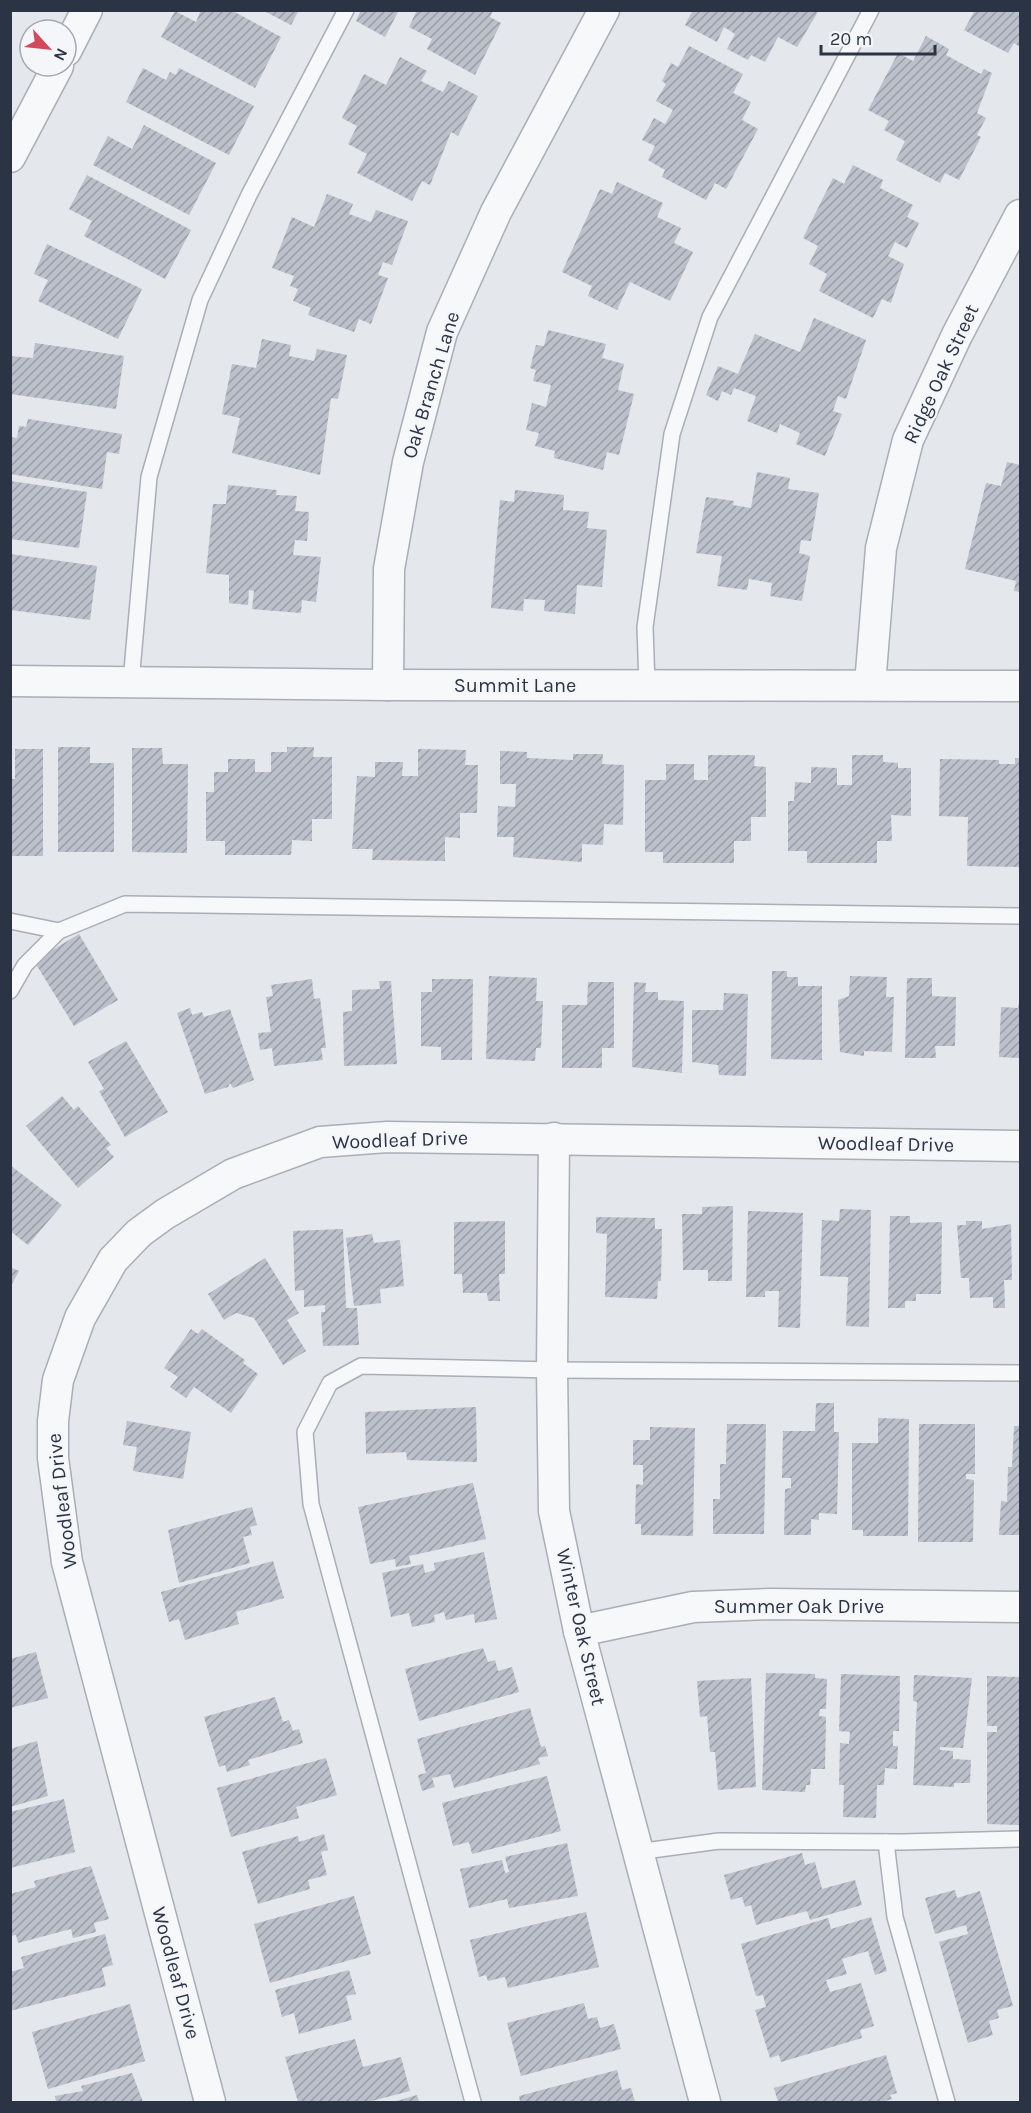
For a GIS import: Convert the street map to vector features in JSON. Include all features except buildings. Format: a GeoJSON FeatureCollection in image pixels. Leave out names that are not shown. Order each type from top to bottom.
{"type":"FeatureCollection","features":[{"type":"Feature","properties":{"kind":"street"},"geometry":{"type":"LineString","coordinates":[[78,28],[87,10]]}},
{"type":"Feature","properties":{"kind":"street","name":"Oak Branch Lane"},"geometry":{"type":"LineString","coordinates":[[388,685],[389,569],[408,462],[442,332],[496,212],[604,10]]}},
{"type":"Feature","properties":{"kind":"street"},"geometry":{"type":"LineString","coordinates":[[10,158],[52,78]]}},
{"type":"Feature","properties":{"kind":"street","name":"Ridge Oak Street"},"geometry":{"type":"LineString","coordinates":[[870,684],[881,548],[908,440],[957,335],[1020,215]]}},
{"type":"Feature","properties":{"kind":"street","name":"Summit Lane"},"geometry":{"type":"LineString","coordinates":[[10,681],[388,685],[1020,686]]}},
{"type":"Feature","properties":{"kind":"street","name":"Woodleaf Drive"},"geometry":{"type":"LineString","coordinates":[[210,2103],[67,1562],[53,1458],[53,1420],[58,1380],[81,1318],[113,1260],[139,1233],[165,1214],[233,1174],[320,1142],[387,1137],[1020,1146]]}},
{"type":"Feature","properties":{"kind":"street","name":"Winter Oak Street"},"geometry":{"type":"LineString","coordinates":[[554,1138],[552,1370],[554,1511],[579,1631],[705,2103]]}},
{"type":"Feature","properties":{"kind":"street","name":"Summer Oak Drive"},"geometry":{"type":"LineString","coordinates":[[579,1631],[693,1607],[784,1604],[1020,1607]]}},
{"type":"Feature","properties":{"kind":"lane"},"geometry":{"type":"LineString","coordinates":[[131,682],[149,477],[200,300],[249,195],[346,10]]}},
{"type":"Feature","properties":{"kind":"lane"},"geometry":{"type":"LineString","coordinates":[[647,685],[645,627],[672,434],[710,317],[871,10]]}},
{"type":"Feature","properties":{"kind":"lane"},"geometry":{"type":"LineString","coordinates":[[10,991],[25,965],[59,931],[125,904],[1020,916]]}},
{"type":"Feature","properties":{"kind":"lane"},"geometry":{"type":"LineString","coordinates":[[10,921],[59,931]]}},
{"type":"Feature","properties":{"kind":"lane"},"geometry":{"type":"LineString","coordinates":[[473,2103],[311,1504],[305,1432],[330,1383],[361,1366],[552,1370],[1020,1373]]}},
{"type":"Feature","properties":{"kind":"lane"},"geometry":{"type":"LineString","coordinates":[[637,1852],[719,1841],[886,1842],[1020,1839]]}},
{"type":"Feature","properties":{"kind":"lane"},"geometry":{"type":"LineString","coordinates":[[886,1842],[895,1917],[947,2103]]}}]}
